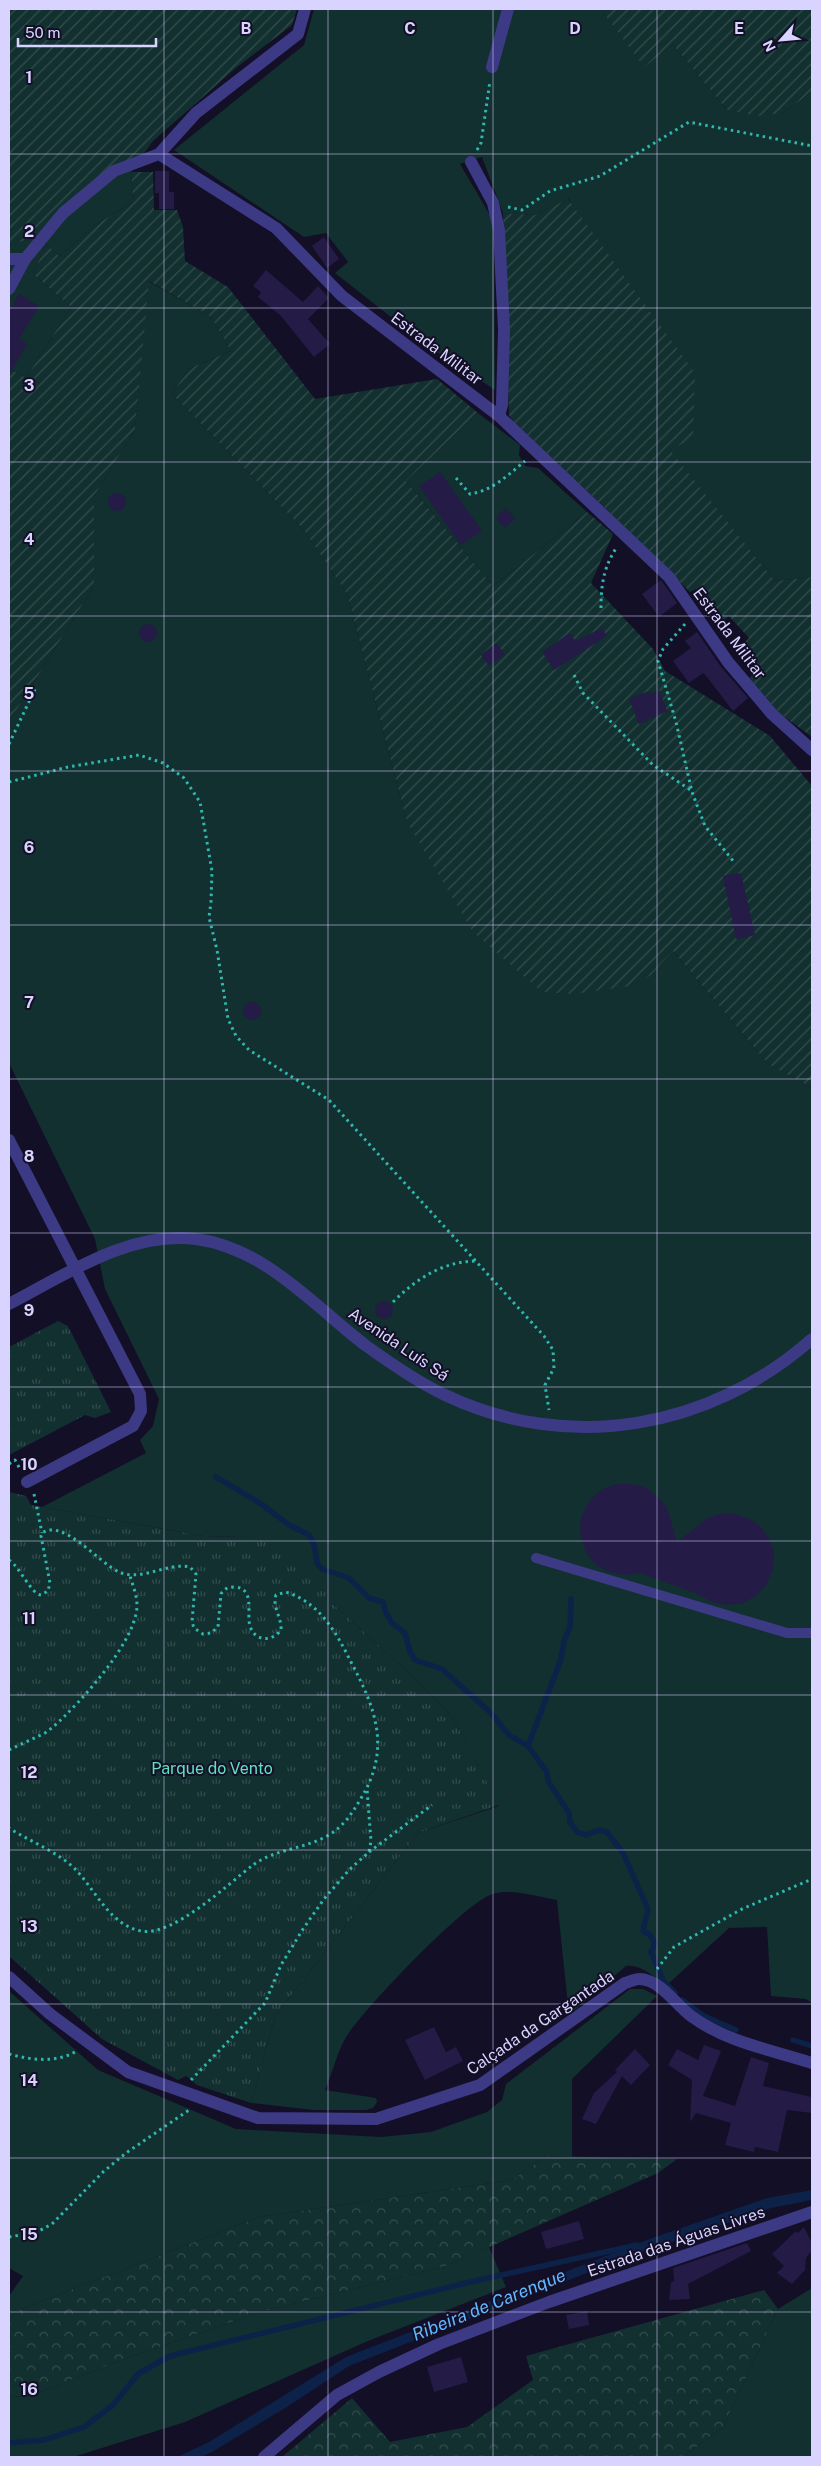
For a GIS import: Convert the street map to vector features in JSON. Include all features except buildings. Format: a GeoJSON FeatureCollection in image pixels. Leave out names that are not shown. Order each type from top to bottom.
{"type":"FeatureCollection","features":[{"type":"Feature","properties":{"kind":"street"},"geometry":{"type":"LineString","coordinates":[[9,289],[25,259],[62,213],[114,171],[158,154],[196,113],[298,34],[304,9]]}},
{"type":"Feature","properties":{"kind":"street"},"geometry":{"type":"LineString","coordinates":[[492,68],[508,9]]}},
{"type":"Feature","properties":{"kind":"street","name":"Estrada Militar"},"geometry":{"type":"LineString","coordinates":[[158,154],[276,228],[342,296],[499,416],[669,577],[728,662],[772,714],[812,750]]}},
{"type":"Feature","properties":{"kind":"street"},"geometry":{"type":"LineString","coordinates":[[471,162],[493,203],[499,230],[504,329],[502,405],[499,416]]}},
{"type":"Feature","properties":{"kind":"street"},"geometry":{"type":"LineString","coordinates":[[9,258],[25,259]]}},
{"type":"Feature","properties":{"kind":"street"},"geometry":{"type":"LineString","coordinates":[[9,1140],[14,1163],[75,1269],[140,1394],[141,1411],[132,1426],[27,1482]]}},
{"type":"Feature","properties":{"kind":"street","name":"Avenida Luís Sá"},"geometry":{"type":"LineString","coordinates":[[9,1304],[106,1254],[138,1242],[187,1239],[222,1245],[249,1255],[282,1277],[366,1345],[411,1376],[445,1395],[508,1418],[550,1425],[612,1427],[661,1419],[700,1408],[736,1393],[764,1377],[791,1358],[812,1339]]}},
{"type":"Feature","properties":{"kind":"street","name":"Calçada da Gargantada"},"geometry":{"type":"LineString","coordinates":[[9,1978],[89,2045],[128,2072],[258,2118],[376,2119],[480,2085],[625,1984],[638,1979],[648,1981]]}},
{"type":"Feature","properties":{"kind":"street"},"geometry":{"type":"LineString","coordinates":[[648,1981],[662,1990],[692,2017],[736,2040],[812,2063]]}},
{"type":"Feature","properties":{"kind":"street","name":"Estrada das Águas Livres"},"geometry":{"type":"LineString","coordinates":[[264,2457],[337,2396],[379,2372],[439,2344],[549,2302],[812,2212]]}},
{"type":"Feature","properties":{"kind":"lane"},"geometry":{"type":"LineString","coordinates":[[536,1558],[787,1633],[812,1633]]}},
{"type":"Feature","properties":{"kind":"path"},"geometry":{"type":"LineString","coordinates":[[471,162],[481,144],[492,68]]}},
{"type":"Feature","properties":{"kind":"path"},"geometry":{"type":"LineString","coordinates":[[493,203],[522,210],[550,191],[600,176],[689,122],[812,146]]}},
{"type":"Feature","properties":{"kind":"path"},"geometry":{"type":"LineString","coordinates":[[456,478],[470,494],[482,492],[536,453]]}},
{"type":"Feature","properties":{"kind":"path"},"geometry":{"type":"LineString","coordinates":[[601,608],[601,584],[607,563],[627,536]]}},
{"type":"Feature","properties":{"kind":"path"},"geometry":{"type":"LineString","coordinates":[[694,615],[663,649],[658,661],[676,722],[692,792],[705,826],[734,862]]}},
{"type":"Feature","properties":{"kind":"path"},"geometry":{"type":"LineString","coordinates":[[574,675],[583,693],[653,765],[692,792]]}},
{"type":"Feature","properties":{"kind":"path"},"geometry":{"type":"LineString","coordinates":[[9,744],[35,689]]}},
{"type":"Feature","properties":{"kind":"path"},"geometry":{"type":"LineString","coordinates":[[9,782],[68,767],[139,755],[163,763],[184,778],[200,802],[212,871],[209,916],[217,950],[228,1019],[236,1036],[249,1050],[330,1100],[544,1336],[553,1350],[554,1368],[545,1385],[550,1425]]}},
{"type":"Feature","properties":{"kind":"path"},"geometry":{"type":"LineString","coordinates":[[393,1302],[418,1279],[452,1264],[475,1261]]}},
{"type":"Feature","properties":{"kind":"path"},"geometry":{"type":"LineString","coordinates":[[9,1560],[20,1568],[37,1595],[46,1594],[50,1583],[41,1536],[45,1531],[56,1530],[68,1534],[112,1568],[130,1576],[190,1567],[194,1570],[196,1580],[192,1622],[198,1632],[202,1634],[211,1633],[218,1627],[221,1594],[231,1587],[237,1587],[245,1592],[250,1602],[250,1626],[256,1636],[261,1638],[269,1639],[281,1630],[274,1600],[280,1592],[286,1592],[303,1599],[332,1626],[361,1680],[377,1724],[379,1744],[378,1758],[367,1788],[351,1814],[333,1832],[325,1837],[262,1859],[177,1922],[152,1931],[130,1927],[118,1920],[106,1908],[76,1869],[65,1860],[9,1828]]}},
{"type":"Feature","properties":{"kind":"path"},"geometry":{"type":"LineString","coordinates":[[9,1750],[45,1733],[58,1722],[114,1658],[127,1636],[137,1608],[137,1598],[130,1576]]}},
{"type":"Feature","properties":{"kind":"path"},"geometry":{"type":"LineString","coordinates":[[367,1788],[371,1841],[369,1852]]}},
{"type":"Feature","properties":{"kind":"path"},"geometry":{"type":"LineString","coordinates":[[184,2092],[191,2080],[210,2059],[265,2004],[281,1965],[303,1929],[324,1899],[349,1870],[369,1852],[432,1805]]}},
{"type":"Feature","properties":{"kind":"path"},"geometry":{"type":"LineString","coordinates":[[648,1981],[674,1947],[742,1909],[812,1878]]}},
{"type":"Feature","properties":{"kind":"path"},"geometry":{"type":"LineString","coordinates":[[9,2054],[26,2058],[62,2059],[89,2045]]}},
{"type":"Feature","properties":{"kind":"path"},"geometry":{"type":"LineString","coordinates":[[9,2237],[37,2232],[52,2224],[103,2172],[126,2153],[205,2099]]}},
{"type":"Feature","properties":{"kind":"green space"},"geometry":{"type":"Polygon","coordinates":[[[9,9],[297,9],[292,25],[237,67],[153,141],[31,239],[9,245],[9,9]]]}},
{"type":"Feature","properties":{"kind":"green space"},"geometry":{"type":"Polygon","coordinates":[[[314,9],[605,9],[602,11],[644,66],[673,45],[727,110],[782,113],[812,92],[812,577],[775,581],[669,450],[569,199],[535,215],[503,213],[482,157],[460,164],[494,222],[495,390],[429,347],[335,273],[348,262],[326,233],[304,237],[174,150],[304,45],[314,9]]]}},
{"type":"Feature","properties":{"kind":"green space"},"geometry":{"type":"Polygon","coordinates":[[[605,9],[812,9],[812,92],[782,113],[757,116],[727,110],[673,45],[644,67],[602,11],[605,9]]]}},
{"type":"Feature","properties":{"kind":"green space"},"geometry":{"type":"Polygon","coordinates":[[[153,141],[131,172],[133,202],[94,226],[59,256],[46,244],[33,274],[71,307],[26,378],[12,370],[9,375],[9,245],[31,239],[153,141]]]}},
{"type":"Feature","properties":{"kind":"green space"},"geometry":{"type":"Polygon","coordinates":[[[131,172],[153,172],[154,210],[177,210],[183,227],[185,261],[228,287],[315,399],[437,379],[478,413],[406,481],[493,586],[587,512],[613,534],[591,583],[653,649],[665,671],[770,736],[812,786],[812,1088],[768,1064],[673,951],[651,975],[631,986],[574,994],[542,992],[473,932],[407,822],[347,594],[303,529],[172,394],[188,369],[231,351],[211,317],[149,281],[135,430],[94,496],[94,586],[9,722],[9,375],[12,370],[26,378],[71,307],[33,274],[46,244],[59,256],[94,226],[133,202],[131,172]]]}},
{"type":"Feature","properties":{"kind":"green space"},"geometry":{"type":"Polygon","coordinates":[[[568,199],[695,373],[693,438],[670,450],[775,581],[812,577],[812,737],[778,712],[749,678],[756,672],[738,649],[749,638],[729,616],[723,621],[696,589],[690,592],[604,507],[514,423],[509,415],[503,213],[535,215],[568,199]]]}},
{"type":"Feature","properties":{"kind":"green space"},"geometry":{"type":"Polygon","coordinates":[[[148,281],[211,317],[231,351],[188,369],[172,394],[303,529],[347,594],[407,822],[651,975],[673,951],[768,1064],[812,1088],[812,2003],[806,1999],[771,1996],[767,1927],[729,1928],[666,1986],[642,1969],[626,1966],[569,2015],[557,1900],[517,1892],[500,1892],[480,1901],[439,1935],[372,2004],[346,2037],[325,2090],[376,2098],[377,2102],[373,2108],[366,2110],[314,2110],[251,2103],[275,2016],[418,1833],[499,1806],[453,1718],[409,1673],[335,1606],[331,1594],[244,1537],[203,1536],[42,1507],[146,1453],[140,1440],[153,1426],[159,1399],[105,1289],[95,1239],[9,1063],[9,722],[94,586],[94,496],[135,430],[148,281]]]}},
{"type":"Feature","properties":{"kind":"green space"},"geometry":{"type":"Polygon","coordinates":[[[478,413],[520,445],[519,455],[525,466],[538,468],[587,512],[493,586],[406,481],[478,413]]]}},
{"type":"Feature","properties":{"kind":"green space"},"geometry":{"type":"Polygon","coordinates":[[[58,1321],[68,1326],[111,1412],[95,1418],[85,1415],[9,1455],[9,1347],[58,1321]]]}},
{"type":"Feature","properties":{"kind":"green space","name":"Parque do Vento"},"geometry":{"type":"Polygon","coordinates":[[[9,1492],[26,1496],[31,1505],[203,1536],[244,1537],[285,1547],[332,1594],[335,1606],[409,1673],[453,1718],[499,1805],[418,1833],[275,2016],[251,2103],[197,2085],[186,2076],[178,2080],[102,2039],[9,1956],[9,1492]]]}},
{"type":"Feature","properties":{"kind":"green space"},"geometry":{"type":"Polygon","coordinates":[[[630,1989],[643,1989],[657,1996],[572,2079],[572,2157],[546,2156],[512,2180],[259,2217],[21,2309],[9,2320],[9,2296],[23,2276],[9,2268],[9,1991],[98,2070],[236,2129],[381,2137],[431,2132],[487,2112],[502,2100],[506,2084],[630,1989]]]}},
{"type":"Feature","properties":{"kind":"green space"},"geometry":{"type":"Polygon","coordinates":[[[546,2156],[677,2159],[658,2173],[446,2266],[260,2312],[122,2360],[27,2397],[9,2396],[9,2320],[21,2309],[259,2217],[512,2180],[546,2156]]]}},
{"type":"Feature","properties":{"kind":"green space"},"geometry":{"type":"Polygon","coordinates":[[[489,2247],[506,2287],[368,2341],[185,2422],[73,2457],[9,2457],[9,2396],[27,2397],[122,2360],[260,2312],[446,2266],[489,2247]]]}},
{"type":"Feature","properties":{"kind":"green space"},"geometry":{"type":"Polygon","coordinates":[[[812,2288],[812,2457],[683,2457],[723,2427],[778,2309],[812,2288]]]}},
{"type":"Feature","properties":{"kind":"green space"},"geometry":{"type":"Polygon","coordinates":[[[764,2290],[778,2309],[723,2427],[683,2457],[282,2457],[352,2398],[390,2442],[467,2427],[533,2380],[526,2356],[764,2290]]]}},
{"type":"Feature","properties":{"kind":"water","name":"Ribeira de Carenque"},"geometry":{"type":"Polygon","coordinates":[[[812,2190],[812,2200],[771,2208],[633,2255],[349,2366],[287,2407],[212,2452],[201,2457],[177,2457],[209,2442],[346,2357],[647,2240],[767,2198],[812,2190]]]}},
{"type":"Feature","properties":{"kind":"waterway"},"geometry":{"type":"LineString","coordinates":[[216,1477],[260,1503],[289,1525],[309,1535],[314,1544],[317,1563],[322,1569],[349,1578],[369,1598],[383,1602],[385,1611],[392,1623],[405,1633],[410,1652],[415,1660],[442,1669],[490,1712],[509,1735],[528,1746],[547,1772],[548,1781],[569,1813],[570,1822],[577,1832],[586,1835],[599,1830],[607,1832],[623,1853],[648,1909],[643,1931],[650,1935],[655,1943],[651,1952],[663,1980],[675,1993]]}},
{"type":"Feature","properties":{"kind":"waterway"},"geometry":{"type":"LineString","coordinates":[[528,1746],[561,1659],[564,1641],[570,1627],[571,1599]]}},
{"type":"Feature","properties":{"kind":"waterway"},"geometry":{"type":"LineString","coordinates":[[682,2000],[704,2016],[736,2030]]}},
{"type":"Feature","properties":{"kind":"waterway"},"geometry":{"type":"LineString","coordinates":[[793,2040],[812,2046]]}},
{"type":"Feature","properties":{"kind":"waterway","name":"Ribeira de Carenque"},"geometry":{"type":"LineString","coordinates":[[9,2443],[44,2440],[84,2427],[113,2405],[139,2373],[170,2356],[470,2282],[637,2245]]}}]}
